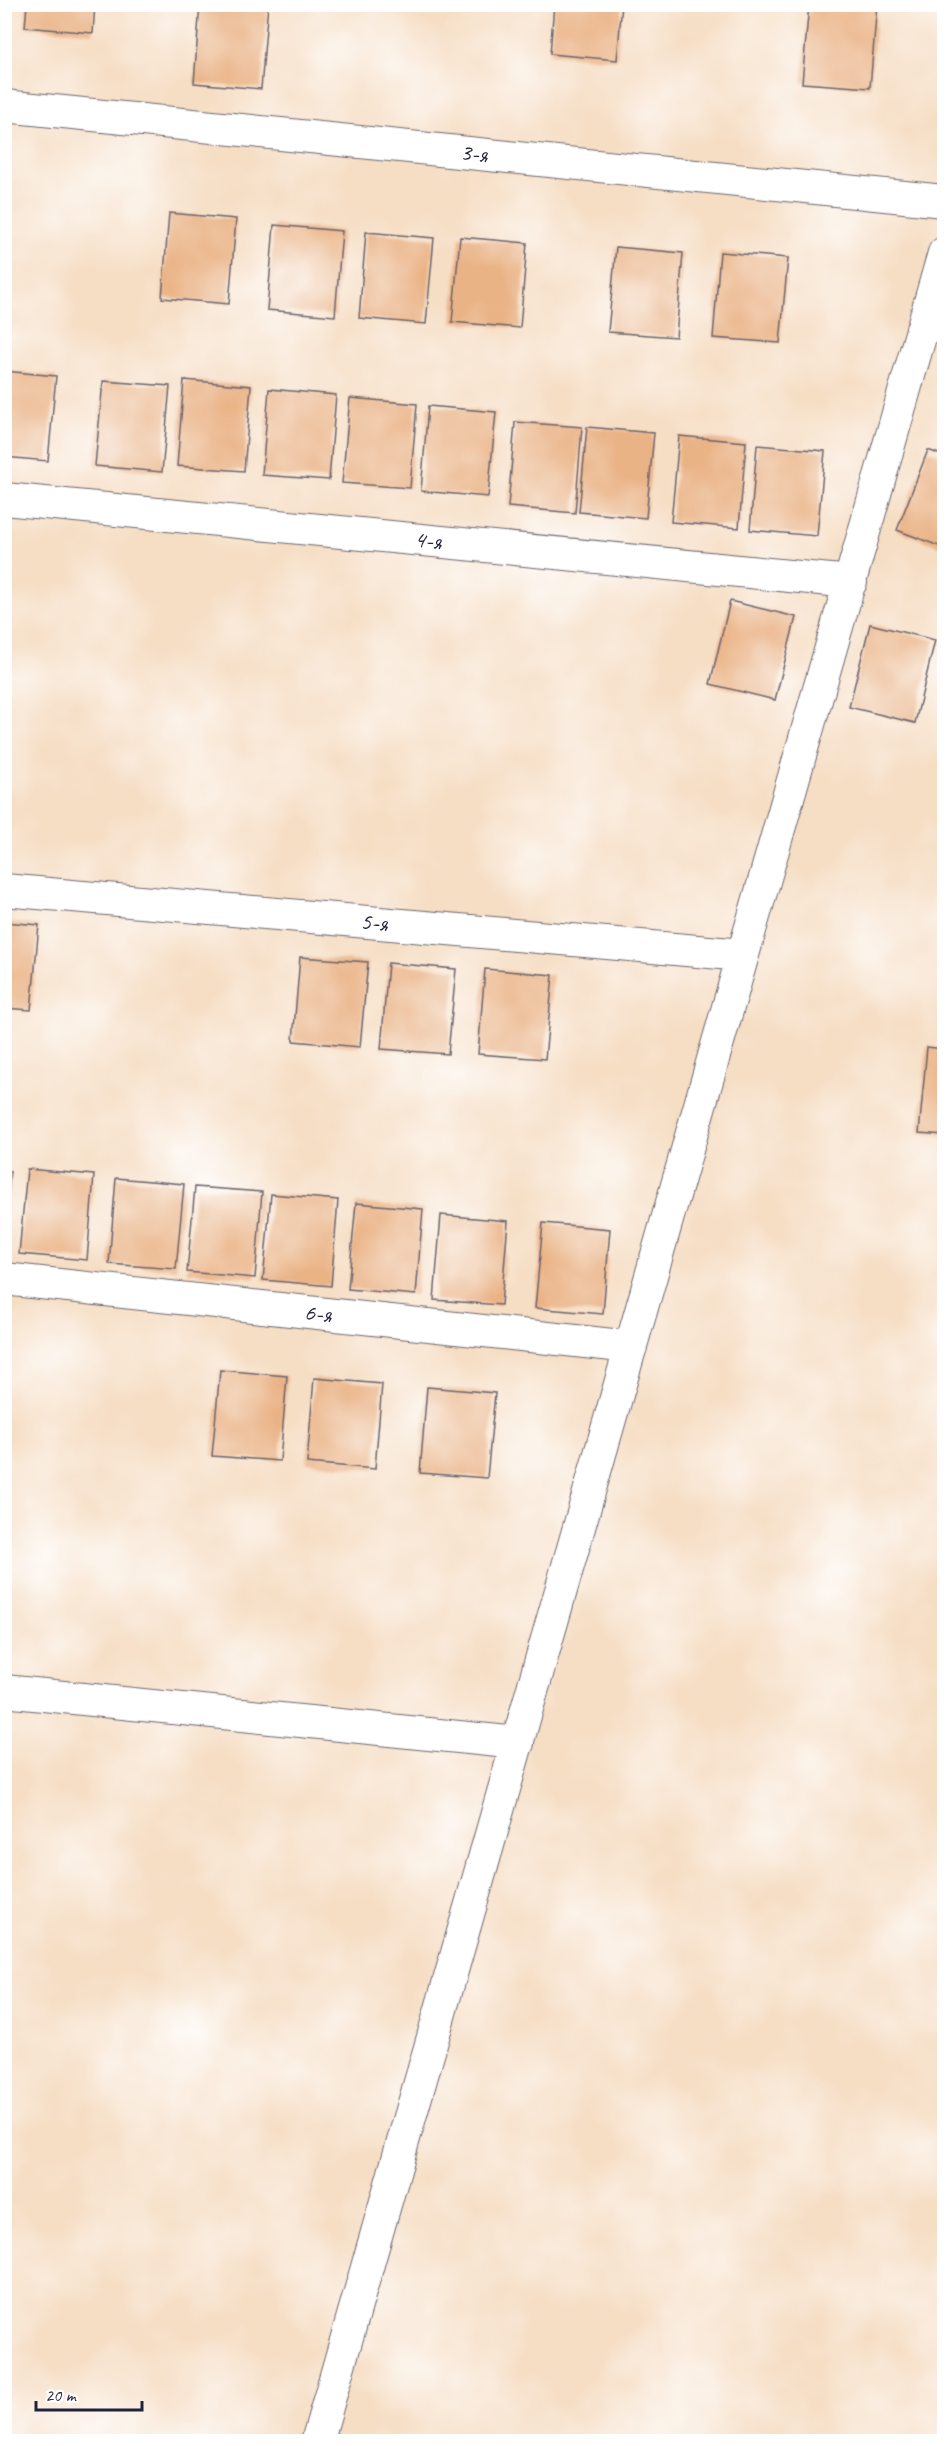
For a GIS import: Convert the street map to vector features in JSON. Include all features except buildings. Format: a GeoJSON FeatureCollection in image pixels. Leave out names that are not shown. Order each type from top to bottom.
{"type":"FeatureCollection","features":[{"type":"Feature","properties":{"kind":"street","name":"3-я"},"geometry":{"type":"LineString","coordinates":[[4,106],[945,201]]}},
{"type":"Feature","properties":{"kind":"street"},"geometry":{"type":"LineString","coordinates":[[317,2442],[945,253]]}},
{"type":"Feature","properties":{"kind":"street","name":"4-я"},"geometry":{"type":"LineString","coordinates":[[4,499],[851,582]]}},
{"type":"Feature","properties":{"kind":"street","name":"5-я"},"geometry":{"type":"LineString","coordinates":[[4,890],[743,955]]}},
{"type":"Feature","properties":{"kind":"street","name":"6-я"},"geometry":{"type":"LineString","coordinates":[[4,1279],[631,1347]]}},
{"type":"Feature","properties":{"kind":"street"},"geometry":{"type":"LineString","coordinates":[[4,1692],[518,1743]]}}]}
